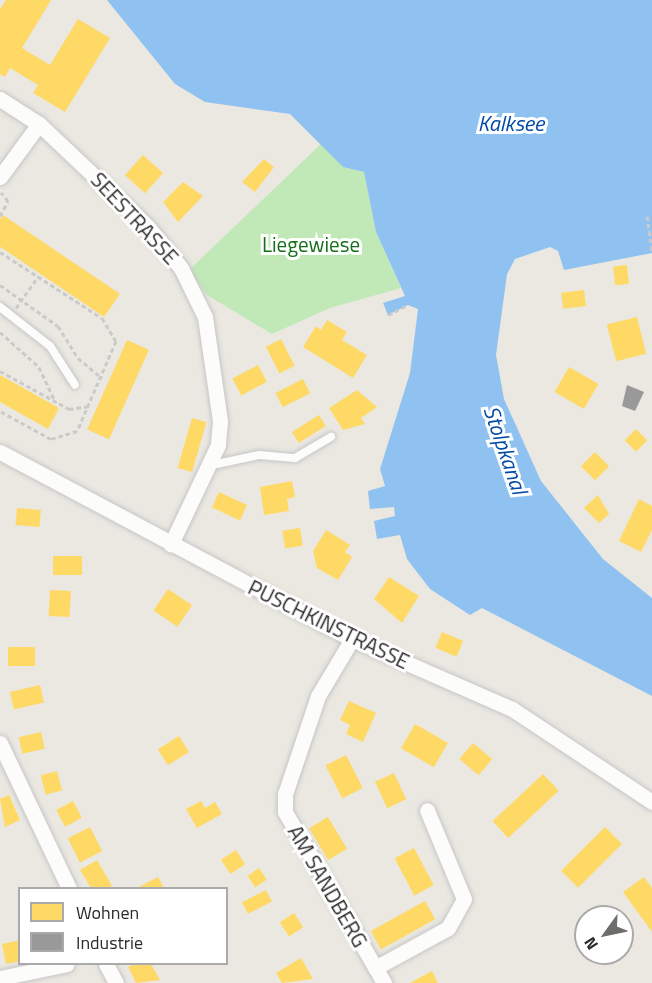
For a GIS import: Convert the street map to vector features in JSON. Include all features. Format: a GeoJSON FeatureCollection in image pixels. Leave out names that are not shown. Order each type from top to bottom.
{"type":"FeatureCollection","features":[{"type":"Feature","properties":{"kind":"street","name":"SEESTRASSE"},"geometry":{"type":"LineString","coordinates":[[0,99],[39,124],[148,227],[196,295],[205,317],[220,421],[212,465],[171,544]]}},
{"type":"Feature","properties":{"kind":"street"},"geometry":{"type":"LineString","coordinates":[[0,177],[39,124]]}},
{"type":"Feature","properties":{"kind":"street","name":"PUSCHKINSTRASSE"},"geometry":{"type":"LineString","coordinates":[[0,454],[352,639],[512,709],[652,802]]}},
{"type":"Feature","properties":{"kind":"street","name":"AM SANDBERG"},"geometry":{"type":"LineString","coordinates":[[352,639],[318,696],[285,794],[285,812],[384,983]]}},
{"type":"Feature","properties":{"kind":"street"},"geometry":{"type":"LineString","coordinates":[[0,743],[5,775],[68,887]]}},
{"type":"Feature","properties":{"kind":"street","name":"AM SANDBERG"},"geometry":{"type":"LineString","coordinates":[[375,968],[448,928],[464,899],[427,810]]}},
{"type":"Feature","properties":{"kind":"street"},"geometry":{"type":"LineString","coordinates":[[0,978],[58,965]]}},
{"type":"Feature","properties":{"kind":"street"},"geometry":{"type":"LineString","coordinates":[[107,965],[116,983]]}},
{"type":"Feature","properties":{"kind":"lane"},"geometry":{"type":"LineString","coordinates":[[0,307],[50,346],[75,385]]}},
{"type":"Feature","properties":{"kind":"lane"},"geometry":{"type":"LineString","coordinates":[[212,465],[259,455],[295,458],[331,438]]}},
{"type":"Feature","properties":{"kind":"path"},"geometry":{"type":"LineString","coordinates":[[0,191],[8,201],[0,216]]}},
{"type":"Feature","properties":{"kind":"path"},"geometry":{"type":"LineString","coordinates":[[647,216],[652,253]]}},
{"type":"Feature","properties":{"kind":"path"},"geometry":{"type":"LineString","coordinates":[[38,276],[0,332],[39,367],[54,401]]}},
{"type":"Feature","properties":{"kind":"path"},"geometry":{"type":"LineString","coordinates":[[0,285],[58,327],[78,358],[102,378]]}},
{"type":"Feature","properties":{"kind":"path"},"geometry":{"type":"LineString","coordinates":[[388,315],[408,305]]}},
{"type":"Feature","properties":{"kind":"path"},"geometry":{"type":"LineString","coordinates":[[0,371],[69,409],[91,406]]}},
{"type":"Feature","properties":{"kind":"green space","name":"Liegewiese"},"geometry":{"type":"Polygon","coordinates":[[[322,143],[343,167],[364,172],[376,232],[401,288],[330,308],[272,334],[207,295],[189,270],[322,143]]]}},
{"type":"Feature","properties":{"kind":"water","name":"Kalksee"},"geometry":{"type":"Polygon","coordinates":[[[107,0],[652,0],[652,253],[564,270],[558,251],[550,247],[515,259],[507,274],[496,355],[504,399],[541,481],[603,559],[652,598],[652,696],[482,608],[470,615],[430,589],[407,559],[400,535],[377,539],[374,521],[395,516],[394,507],[370,509],[368,491],[385,486],[380,469],[410,373],[418,309],[408,305],[388,315],[383,303],[405,296],[376,232],[364,172],[343,167],[290,114],[205,102],[175,84],[107,0]]]}},
{"type":"Feature","properties":{"kind":"building: Wohnen"},"geometry":{"type":"Polygon","coordinates":[[[6,0],[51,0],[22,48],[50,65],[78,19],[110,38],[65,112],[33,93],[38,85],[10,68],[5,77],[0,74],[0,9],[6,0]]]}},
{"type":"Feature","properties":{"kind":"building: Wohnen"},"geometry":{"type":"Polygon","coordinates":[[[143,155],[163,173],[145,193],[125,175],[143,155]]]}},
{"type":"Feature","properties":{"kind":"building: Wohnen"},"geometry":{"type":"Polygon","coordinates":[[[264,159],[274,167],[255,192],[242,182],[264,159]]]}},
{"type":"Feature","properties":{"kind":"building: Wohnen"},"geometry":{"type":"Polygon","coordinates":[[[183,182],[203,196],[178,222],[163,202],[183,182]]]}},
{"type":"Feature","properties":{"kind":"building: Wohnen"},"geometry":{"type":"Polygon","coordinates":[[[3,215],[120,294],[104,317],[0,247],[0,219],[3,215]]]}},
{"type":"Feature","properties":{"kind":"building: Wohnen"},"geometry":{"type":"Polygon","coordinates":[[[627,265],[629,284],[615,285],[613,266],[627,265]]]}},
{"type":"Feature","properties":{"kind":"building: Wohnen"},"geometry":{"type":"Polygon","coordinates":[[[584,290],[586,306],[563,309],[561,293],[584,290]]]}},
{"type":"Feature","properties":{"kind":"building: Wohnen"},"geometry":{"type":"Polygon","coordinates":[[[637,317],[646,354],[616,361],[607,324],[637,317]]]}},
{"type":"Feature","properties":{"kind":"building: Wohnen"},"geometry":{"type":"Polygon","coordinates":[[[327,320],[347,332],[342,340],[367,355],[353,378],[303,347],[316,326],[321,330],[327,320]]]}},
{"type":"Feature","properties":{"kind":"building: Wohnen"},"geometry":{"type":"Polygon","coordinates":[[[281,339],[295,366],[279,373],[266,347],[281,339]]]}},
{"type":"Feature","properties":{"kind":"building: Wohnen"},"geometry":{"type":"Polygon","coordinates":[[[127,340],[149,350],[109,439],[87,430],[127,340]]]}},
{"type":"Feature","properties":{"kind":"building: Wohnen"},"geometry":{"type":"Polygon","coordinates":[[[258,365],[267,382],[241,395],[232,379],[258,365]]]}},
{"type":"Feature","properties":{"kind":"building: Wohnen"},"geometry":{"type":"Polygon","coordinates":[[[569,367],[598,384],[584,409],[554,392],[569,367]]]}},
{"type":"Feature","properties":{"kind":"building: Wohnen"},"geometry":{"type":"Polygon","coordinates":[[[0,375],[59,408],[48,429],[0,402],[0,375]]]}},
{"type":"Feature","properties":{"kind":"building: Wohnen"},"geometry":{"type":"Polygon","coordinates":[[[303,379],[310,393],[283,407],[275,393],[303,379]]]}},
{"type":"Feature","properties":{"kind":"building: Wohnen"},"geometry":{"type":"Polygon","coordinates":[[[357,390],[377,407],[361,418],[365,424],[343,430],[329,408],[357,390]]]}},
{"type":"Feature","properties":{"kind":"building: Wohnen"},"geometry":{"type":"Polygon","coordinates":[[[319,415],[326,426],[299,443],[292,432],[319,415]]]}},
{"type":"Feature","properties":{"kind":"building: Wohnen"},"geometry":{"type":"Polygon","coordinates":[[[192,418],[206,422],[192,472],[178,468],[192,418]]]}},
{"type":"Feature","properties":{"kind":"building: Wohnen"},"geometry":{"type":"Polygon","coordinates":[[[636,429],[647,440],[636,452],[625,440],[636,429]]]}},
{"type":"Feature","properties":{"kind":"building: Wohnen"},"geometry":{"type":"Polygon","coordinates":[[[595,452],[609,466],[595,480],[581,466],[595,452]]]}},
{"type":"Feature","properties":{"kind":"building: Wohnen"},"geometry":{"type":"Polygon","coordinates":[[[292,481],[295,497],[287,499],[289,511],[264,515],[260,487],[292,481]]]}},
{"type":"Feature","properties":{"kind":"building: Wohnen"},"geometry":{"type":"Polygon","coordinates":[[[219,492],[247,505],[240,521],[212,507],[219,492]]]}},
{"type":"Feature","properties":{"kind":"building: Wohnen"},"geometry":{"type":"Polygon","coordinates":[[[598,495],[609,514],[599,523],[584,508],[598,495]]]}},
{"type":"Feature","properties":{"kind":"building: Wohnen"},"geometry":{"type":"Polygon","coordinates":[[[639,499],[652,506],[652,530],[641,552],[619,541],[639,499]]]}},
{"type":"Feature","properties":{"kind":"building: Wohnen"},"geometry":{"type":"Polygon","coordinates":[[[17,508],[41,510],[39,527],[16,525],[17,508]]]}},
{"type":"Feature","properties":{"kind":"building: Wohnen"},"geometry":{"type":"Polygon","coordinates":[[[300,528],[303,546],[285,549],[282,531],[300,528]]]}},
{"type":"Feature","properties":{"kind":"building: Wohnen"},"geometry":{"type":"Polygon","coordinates":[[[326,530],[350,545],[345,552],[352,557],[338,580],[317,568],[313,551],[326,530]]]}},
{"type":"Feature","properties":{"kind":"building: Wohnen"},"geometry":{"type":"Polygon","coordinates":[[[53,556],[82,556],[82,575],[53,575],[53,556]]]}},
{"type":"Feature","properties":{"kind":"building: Wohnen"},"geometry":{"type":"Polygon","coordinates":[[[389,577],[419,596],[402,623],[374,599],[389,577]]]}},
{"type":"Feature","properties":{"kind":"building: Wohnen"},"geometry":{"type":"Polygon","coordinates":[[[168,589],[192,605],[178,627],[153,611],[168,589]]]}},
{"type":"Feature","properties":{"kind":"building: Wohnen"},"geometry":{"type":"Polygon","coordinates":[[[50,590],[71,591],[70,617],[49,616],[50,590]]]}},
{"type":"Feature","properties":{"kind":"building: Wohnen"},"geometry":{"type":"Polygon","coordinates":[[[442,632],[463,641],[457,657],[435,648],[442,632]]]}},
{"type":"Feature","properties":{"kind":"building: Wohnen"},"geometry":{"type":"Polygon","coordinates":[[[8,647],[35,647],[35,666],[8,666],[8,647]]]}},
{"type":"Feature","properties":{"kind":"building: Wohnen"},"geometry":{"type":"Polygon","coordinates":[[[40,685],[44,703],[14,710],[10,692],[40,685]]]}},
{"type":"Feature","properties":{"kind":"building: Wohnen"},"geometry":{"type":"Polygon","coordinates":[[[349,701],[376,713],[363,742],[346,734],[350,725],[340,720],[349,701]]]}},
{"type":"Feature","properties":{"kind":"building: Wohnen"},"geometry":{"type":"Polygon","coordinates":[[[415,724],[448,743],[434,767],[401,748],[415,724]]]}},
{"type":"Feature","properties":{"kind":"building: Wohnen"},"geometry":{"type":"Polygon","coordinates":[[[41,732],[45,749],[22,754],[19,737],[41,732]]]}},
{"type":"Feature","properties":{"kind":"building: Wohnen"},"geometry":{"type":"Polygon","coordinates":[[[179,736],[189,752],[168,765],[158,749],[179,736]]]}},
{"type":"Feature","properties":{"kind":"building: Wohnen"},"geometry":{"type":"Polygon","coordinates":[[[473,743],[492,759],[479,775],[460,759],[473,743]]]}},
{"type":"Feature","properties":{"kind":"building: Wohnen"},"geometry":{"type":"Polygon","coordinates":[[[346,755],[363,788],[342,798],[326,765],[346,755]]]}},
{"type":"Feature","properties":{"kind":"building: Wohnen"},"geometry":{"type":"Polygon","coordinates":[[[57,771],[62,790],[46,795],[41,775],[57,771]]]}},
{"type":"Feature","properties":{"kind":"building: Wohnen"},"geometry":{"type":"Polygon","coordinates":[[[394,773],[406,799],[387,808],[375,782],[394,773]]]}},
{"type":"Feature","properties":{"kind":"building: Wohnen"},"geometry":{"type":"Polygon","coordinates":[[[543,774],[559,791],[508,838],[493,821],[543,774]]]}},
{"type":"Feature","properties":{"kind":"building: Wohnen"},"geometry":{"type":"Polygon","coordinates":[[[9,795],[20,820],[5,827],[0,799],[9,795]]]}},
{"type":"Feature","properties":{"kind":"building: Wohnen"},"geometry":{"type":"Polygon","coordinates":[[[73,801],[82,818],[65,827],[56,810],[73,801]]]}},
{"type":"Feature","properties":{"kind":"building: Wohnen"},"geometry":{"type":"Polygon","coordinates":[[[201,801],[205,808],[215,802],[222,814],[197,828],[186,809],[201,801]]]}},
{"type":"Feature","properties":{"kind":"building: Wohnen"},"geometry":{"type":"Polygon","coordinates":[[[328,817],[347,849],[328,860],[309,828],[328,817]]]}},
{"type":"Feature","properties":{"kind":"building: Wohnen"},"geometry":{"type":"Polygon","coordinates":[[[90,827],[102,851],[80,862],[68,838],[90,827]]]}},
{"type":"Feature","properties":{"kind":"building: Wohnen"},"geometry":{"type":"Polygon","coordinates":[[[605,827],[622,844],[578,888],[561,871],[605,827]]]}},
{"type":"Feature","properties":{"kind":"building: Wohnen"},"geometry":{"type":"Polygon","coordinates":[[[414,848],[434,885],[414,895],[395,858],[414,848]]]}},
{"type":"Feature","properties":{"kind":"building: Wohnen"},"geometry":{"type":"Polygon","coordinates":[[[236,850],[245,864],[230,874],[221,860],[236,850]]]}},
{"type":"Feature","properties":{"kind":"building: Wohnen"},"geometry":{"type":"Polygon","coordinates":[[[97,860],[112,886],[90,887],[80,870],[97,860]]]}},
{"type":"Feature","properties":{"kind":"building: Wohnen"},"geometry":{"type":"Polygon","coordinates":[[[259,868],[267,880],[255,887],[247,876],[259,868]]]}},
{"type":"Feature","properties":{"kind":"building: Wohnen"},"geometry":{"type":"Polygon","coordinates":[[[158,877],[163,887],[139,887],[158,877]]]}},
{"type":"Feature","properties":{"kind":"building: Wohnen"},"geometry":{"type":"Polygon","coordinates":[[[644,877],[652,888],[652,932],[634,905],[623,892],[644,877]]]}},
{"type":"Feature","properties":{"kind":"building: Wohnen"},"geometry":{"type":"Polygon","coordinates":[[[266,890],[272,902],[248,914],[242,902],[266,890]]]}},
{"type":"Feature","properties":{"kind":"building: Wohnen"},"geometry":{"type":"Polygon","coordinates":[[[425,901],[435,919],[381,949],[371,931],[425,901]]]}},
{"type":"Feature","properties":{"kind":"building: Wohnen"},"geometry":{"type":"Polygon","coordinates":[[[294,913],[303,927],[289,937],[280,922],[294,913]]]}},
{"type":"Feature","properties":{"kind":"building: Wohnen"},"geometry":{"type":"Polygon","coordinates":[[[18,940],[18,961],[6,964],[2,944],[18,940]]]}},
{"type":"Feature","properties":{"kind":"building: Wohnen"},"geometry":{"type":"Polygon","coordinates":[[[301,958],[313,979],[282,983],[276,973],[301,958]]]}},
{"type":"Feature","properties":{"kind":"building: Wohnen"},"geometry":{"type":"Polygon","coordinates":[[[152,965],[160,980],[136,983],[128,967],[152,965]]]}},
{"type":"Feature","properties":{"kind":"building: Wohnen"},"geometry":{"type":"Polygon","coordinates":[[[432,971],[438,983],[410,983],[432,971]]]}},
{"type":"Feature","properties":{"kind":"building: Industrie"},"geometry":{"type":"Polygon","coordinates":[[[627,385],[644,392],[635,411],[622,406],[627,385]]]}},
{"type":"Feature","properties":{"kind":"water label","name":"Stolpkanal"},"geometry":{"type":"Point","coordinates":[505,450]}}]}
